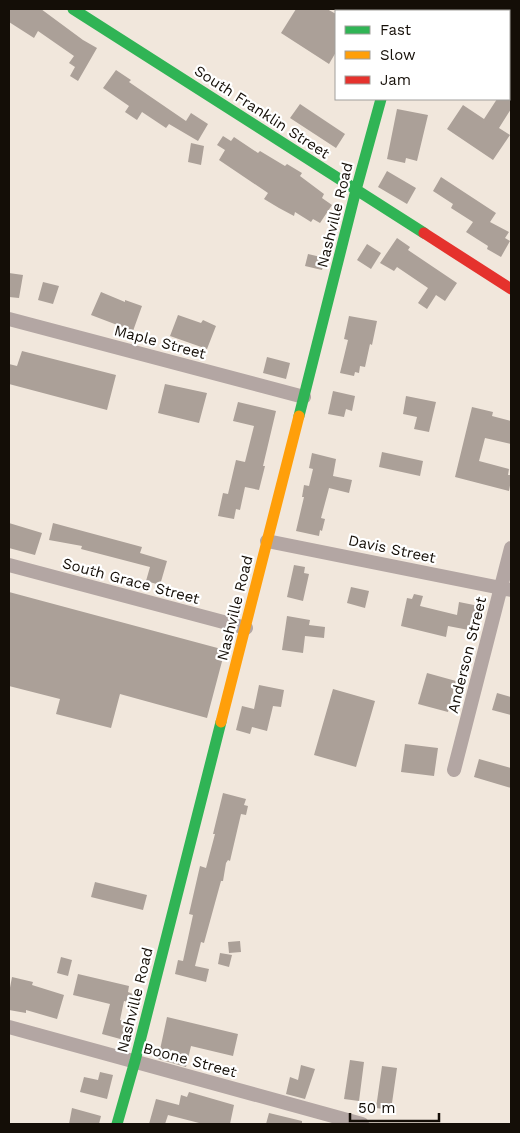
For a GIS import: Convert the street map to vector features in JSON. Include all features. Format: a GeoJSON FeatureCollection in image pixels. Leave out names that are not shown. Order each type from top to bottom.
{"type":"FeatureCollection","features":[{"type":"Feature","properties":{"kind":"main road","name":"South Franklin Street"},"geometry":{"type":"LineString","coordinates":[[73,9],[511,289]]}},
{"type":"Feature","properties":{"kind":"main road","name":"Nashville Road"},"geometry":{"type":"LineString","coordinates":[[117,1124],[381,100]]}},
{"type":"Feature","properties":{"kind":"street","name":"Maple Street"},"geometry":{"type":"LineString","coordinates":[[9,319],[304,397]]}},
{"type":"Feature","properties":{"kind":"street","name":"Davis Street"},"geometry":{"type":"LineString","coordinates":[[267,540],[506,589]]}},
{"type":"Feature","properties":{"kind":"street","name":"Anderson Street"},"geometry":{"type":"LineString","coordinates":[[454,770],[506,589],[511,548]]}},
{"type":"Feature","properties":{"kind":"street","name":"South Grace Street"},"geometry":{"type":"LineString","coordinates":[[9,566],[246,628]]}},
{"type":"Feature","properties":{"kind":"street","name":"Boone Street"},"geometry":{"type":"LineString","coordinates":[[9,1027],[362,1124]]}},
{"type":"Feature","properties":{"kind":"building"},"geometry":{"type":"Polygon","coordinates":[[[9,9],[41,9],[97,48],[78,81],[70,76],[75,67],[69,63],[74,56],[38,31],[34,38],[9,22],[9,9]]]}},
{"type":"Feature","properties":{"kind":"building"},"geometry":{"type":"Polygon","coordinates":[[[296,9],[327,9],[335,13],[335,54],[329,64],[281,33],[296,9]]]}},
{"type":"Feature","properties":{"kind":"building"},"geometry":{"type":"Polygon","coordinates":[[[116,70],[131,80],[129,82],[186,121],[191,113],[208,124],[198,141],[169,124],[166,128],[142,112],[137,120],[125,112],[129,106],[103,88],[116,70]]]}},
{"type":"Feature","properties":{"kind":"building"},"geometry":{"type":"Polygon","coordinates":[[[511,99],[511,109],[499,128],[510,135],[493,160],[447,129],[463,105],[484,119],[496,100],[511,99]]]}},
{"type":"Feature","properties":{"kind":"building"},"geometry":{"type":"Polygon","coordinates":[[[300,104],[345,134],[336,148],[290,118],[300,104]]]}},
{"type":"Feature","properties":{"kind":"building"},"geometry":{"type":"Polygon","coordinates":[[[397,109],[428,115],[417,161],[406,158],[405,163],[387,159],[397,109]]]}},
{"type":"Feature","properties":{"kind":"building"},"geometry":{"type":"Polygon","coordinates":[[[223,136],[231,141],[234,137],[258,153],[260,151],[285,166],[287,164],[302,173],[300,176],[324,194],[322,198],[332,205],[320,223],[313,219],[311,222],[295,212],[294,216],[264,199],[268,193],[219,160],[225,150],[217,145],[223,136]]]}},
{"type":"Feature","properties":{"kind":"building"},"geometry":{"type":"Polygon","coordinates":[[[191,143],[204,146],[201,165],[188,162],[191,143]]]}},
{"type":"Feature","properties":{"kind":"building"},"geometry":{"type":"Polygon","coordinates":[[[387,171],[416,188],[407,204],[378,187],[387,171]]]}},
{"type":"Feature","properties":{"kind":"building"},"geometry":{"type":"Polygon","coordinates":[[[441,177],[496,213],[490,222],[509,232],[505,238],[510,241],[501,257],[487,249],[488,246],[466,232],[473,222],[451,208],[453,204],[433,191],[441,177]]]}},
{"type":"Feature","properties":{"kind":"building"},"geometry":{"type":"Polygon","coordinates":[[[397,238],[410,247],[408,250],[457,283],[445,301],[436,295],[427,309],[418,303],[428,288],[397,267],[394,271],[380,263],[397,238]]]}},
{"type":"Feature","properties":{"kind":"building"},"geometry":{"type":"Polygon","coordinates":[[[367,244],[381,253],[371,269],[357,260],[367,244]]]}},
{"type":"Feature","properties":{"kind":"building"},"geometry":{"type":"Polygon","coordinates":[[[308,254],[325,258],[322,270],[305,266],[308,254]]]}},
{"type":"Feature","properties":{"kind":"building"},"geometry":{"type":"Polygon","coordinates":[[[9,273],[23,275],[19,298],[9,297],[9,273]]]}},
{"type":"Feature","properties":{"kind":"building"},"geometry":{"type":"Polygon","coordinates":[[[43,282],[59,286],[53,304],[38,300],[43,282]]]}},
{"type":"Feature","properties":{"kind":"building"},"geometry":{"type":"Polygon","coordinates":[[[101,292],[125,302],[125,300],[142,306],[133,331],[91,315],[101,292]]]}},
{"type":"Feature","properties":{"kind":"building"},"geometry":{"type":"Polygon","coordinates":[[[178,315],[201,323],[203,320],[216,326],[207,349],[170,336],[178,315]]]}},
{"type":"Feature","properties":{"kind":"building"},"geometry":{"type":"Polygon","coordinates":[[[349,316],[377,321],[365,367],[360,366],[359,373],[355,372],[354,376],[340,373],[348,340],[344,339],[349,316]]]}},
{"type":"Feature","properties":{"kind":"building"},"geometry":{"type":"Polygon","coordinates":[[[22,351],[116,375],[107,410],[9,384],[9,364],[17,366],[22,351]]]}},
{"type":"Feature","properties":{"kind":"building"},"geometry":{"type":"Polygon","coordinates":[[[267,357],[290,363],[286,379],[263,373],[267,357]]]}},
{"type":"Feature","properties":{"kind":"building"},"geometry":{"type":"Polygon","coordinates":[[[165,384],[207,393],[199,423],[158,413],[165,384]]]}},
{"type":"Feature","properties":{"kind":"building"},"geometry":{"type":"Polygon","coordinates":[[[333,391],[355,396],[352,411],[346,409],[344,417],[328,414],[333,391]]]}},
{"type":"Feature","properties":{"kind":"building"},"geometry":{"type":"Polygon","coordinates":[[[406,396],[436,402],[429,432],[414,429],[417,417],[403,414],[406,396]]]}},
{"type":"Feature","properties":{"kind":"building"},"geometry":{"type":"Polygon","coordinates":[[[238,402],[276,411],[259,490],[245,487],[240,510],[236,509],[234,519],[218,516],[223,493],[228,494],[236,460],[245,462],[254,426],[233,421],[238,402]]]}},
{"type":"Feature","properties":{"kind":"building"},"geometry":{"type":"Polygon","coordinates":[[[472,407],[493,412],[492,416],[511,421],[511,444],[485,438],[479,461],[509,469],[508,475],[511,475],[511,480],[509,491],[455,477],[472,407]]]}},
{"type":"Feature","properties":{"kind":"building"},"geometry":{"type":"Polygon","coordinates":[[[382,452],[423,461],[420,476],[379,467],[382,452]]]}},
{"type":"Feature","properties":{"kind":"building"},"geometry":{"type":"Polygon","coordinates":[[[312,453],[336,459],[333,476],[352,480],[349,493],[329,488],[321,518],[325,519],[319,536],[296,531],[304,497],[302,497],[304,485],[309,486],[313,469],[309,468],[312,453]]]}},
{"type":"Feature","properties":{"kind":"building"},"geometry":{"type":"Polygon","coordinates":[[[9,523],[42,533],[35,555],[9,548],[9,523]]]}},
{"type":"Feature","properties":{"kind":"building"},"geometry":{"type":"Polygon","coordinates":[[[53,523],[142,547],[140,553],[167,561],[160,585],[146,581],[150,567],[81,549],[82,546],[49,540],[53,523]]]}},
{"type":"Feature","properties":{"kind":"building"},"geometry":{"type":"Polygon","coordinates":[[[294,565],[305,567],[304,573],[309,574],[303,601],[287,597],[294,565]]]}},
{"type":"Feature","properties":{"kind":"building"},"geometry":{"type":"Polygon","coordinates":[[[351,587],[369,591],[365,608],[347,603],[351,587]]]}},
{"type":"Feature","properties":{"kind":"building"},"geometry":{"type":"Polygon","coordinates":[[[9,592],[225,650],[207,718],[120,694],[111,728],[56,714],[60,699],[9,686],[9,592]]]}},
{"type":"Feature","properties":{"kind":"building"},"geometry":{"type":"Polygon","coordinates":[[[414,594],[423,596],[420,606],[457,615],[459,602],[479,606],[474,631],[448,626],[446,637],[401,626],[407,598],[412,599],[414,594]]]}},
{"type":"Feature","properties":{"kind":"building"},"geometry":{"type":"Polygon","coordinates":[[[287,616],[310,620],[309,625],[325,627],[324,638],[305,636],[303,653],[282,650],[287,616]]]}},
{"type":"Feature","properties":{"kind":"building"},"geometry":{"type":"Polygon","coordinates":[[[427,673],[456,681],[448,712],[418,704],[427,673]]]}},
{"type":"Feature","properties":{"kind":"building"},"geometry":{"type":"Polygon","coordinates":[[[259,685],[284,690],[281,707],[273,706],[267,731],[252,727],[250,734],[236,730],[242,706],[254,709],[259,685]]]}},
{"type":"Feature","properties":{"kind":"building"},"geometry":{"type":"Polygon","coordinates":[[[333,689],[375,701],[356,767],[314,755],[333,689]]]}},
{"type":"Feature","properties":{"kind":"building"},"geometry":{"type":"Polygon","coordinates":[[[497,693],[511,697],[511,715],[492,710],[497,693]]]}},
{"type":"Feature","properties":{"kind":"building"},"geometry":{"type":"Polygon","coordinates":[[[405,744],[438,748],[434,776],[401,772],[405,744]]]}},
{"type":"Feature","properties":{"kind":"building"},"geometry":{"type":"Polygon","coordinates":[[[479,759],[511,768],[511,788],[474,777],[479,759]]]}},
{"type":"Feature","properties":{"kind":"building"},"geometry":{"type":"Polygon","coordinates":[[[223,793],[246,799],[244,805],[248,806],[246,815],[241,814],[230,861],[228,860],[226,863],[223,881],[221,881],[204,943],[201,942],[195,966],[209,969],[206,982],[175,974],[178,960],[183,961],[193,915],[189,914],[200,866],[206,868],[223,793]]]}},
{"type":"Feature","properties":{"kind":"building"},"geometry":{"type":"Polygon","coordinates":[[[95,882],[147,895],[143,910],[91,897],[95,882]]]}},
{"type":"Feature","properties":{"kind":"building"},"geometry":{"type":"Polygon","coordinates":[[[240,941],[241,952],[229,953],[228,942],[240,941]]]}},
{"type":"Feature","properties":{"kind":"building"},"geometry":{"type":"Polygon","coordinates":[[[220,953],[232,955],[229,967],[218,964],[220,953]]]}},
{"type":"Feature","properties":{"kind":"building"},"geometry":{"type":"Polygon","coordinates":[[[61,957],[72,960],[68,976],[57,973],[61,957]]]}},
{"type":"Feature","properties":{"kind":"building"},"geometry":{"type":"Polygon","coordinates":[[[78,974],[129,986],[128,992],[133,994],[131,1003],[124,1001],[120,1020],[128,1022],[124,1040],[102,1034],[110,1004],[73,995],[78,974]]]}},
{"type":"Feature","properties":{"kind":"building"},"geometry":{"type":"Polygon","coordinates":[[[12,977],[33,982],[32,985],[64,995],[57,1019],[26,1010],[26,1013],[9,1010],[9,993],[12,977]]]}},
{"type":"Feature","properties":{"kind":"building"},"geometry":{"type":"Polygon","coordinates":[[[167,1017],[238,1034],[233,1056],[191,1046],[186,1067],[158,1059],[167,1017]]]}},
{"type":"Feature","properties":{"kind":"building"},"geometry":{"type":"Polygon","coordinates":[[[350,1060],[364,1062],[359,1101],[344,1099],[350,1060]]]}},
{"type":"Feature","properties":{"kind":"building"},"geometry":{"type":"Polygon","coordinates":[[[301,1065],[315,1069],[305,1099],[286,1094],[290,1077],[298,1080],[301,1065]]]}},
{"type":"Feature","properties":{"kind":"building"},"geometry":{"type":"Polygon","coordinates":[[[382,1066],[397,1068],[391,1110],[376,1108],[382,1066]]]}},
{"type":"Feature","properties":{"kind":"building"},"geometry":{"type":"Polygon","coordinates":[[[100,1072],[113,1075],[107,1099],[80,1092],[84,1077],[98,1080],[100,1072]]]}},
{"type":"Feature","properties":{"kind":"building"},"geometry":{"type":"Polygon","coordinates":[[[189,1092],[234,1105],[230,1124],[203,1124],[168,1115],[165,1124],[149,1124],[156,1099],[179,1105],[181,1095],[187,1097],[189,1092]]]}},
{"type":"Feature","properties":{"kind":"building"},"geometry":{"type":"Polygon","coordinates":[[[72,1108],[101,1116],[99,1124],[69,1124],[72,1108]]]}},
{"type":"Feature","properties":{"kind":"building"},"geometry":{"type":"Polygon","coordinates":[[[269,1113],[302,1121],[302,1124],[266,1124],[269,1113]]]}},
{"type":"Feature","properties":{"kind":"traffic: fast"},"geometry":{"type":"LineString","coordinates":[[73,9],[424,233]]}},
{"type":"Feature","properties":{"kind":"traffic: fast"},"geometry":{"type":"LineString","coordinates":[[299,416],[381,100]]}},
{"type":"Feature","properties":{"kind":"traffic: fast"},"geometry":{"type":"LineString","coordinates":[[117,1124],[135,1061],[221,722]]}},
{"type":"Feature","properties":{"kind":"traffic: slow"},"geometry":{"type":"LineString","coordinates":[[221,722],[299,416]]}},
{"type":"Feature","properties":{"kind":"traffic: jam"},"geometry":{"type":"LineString","coordinates":[[424,233],[511,289]]}}]}
